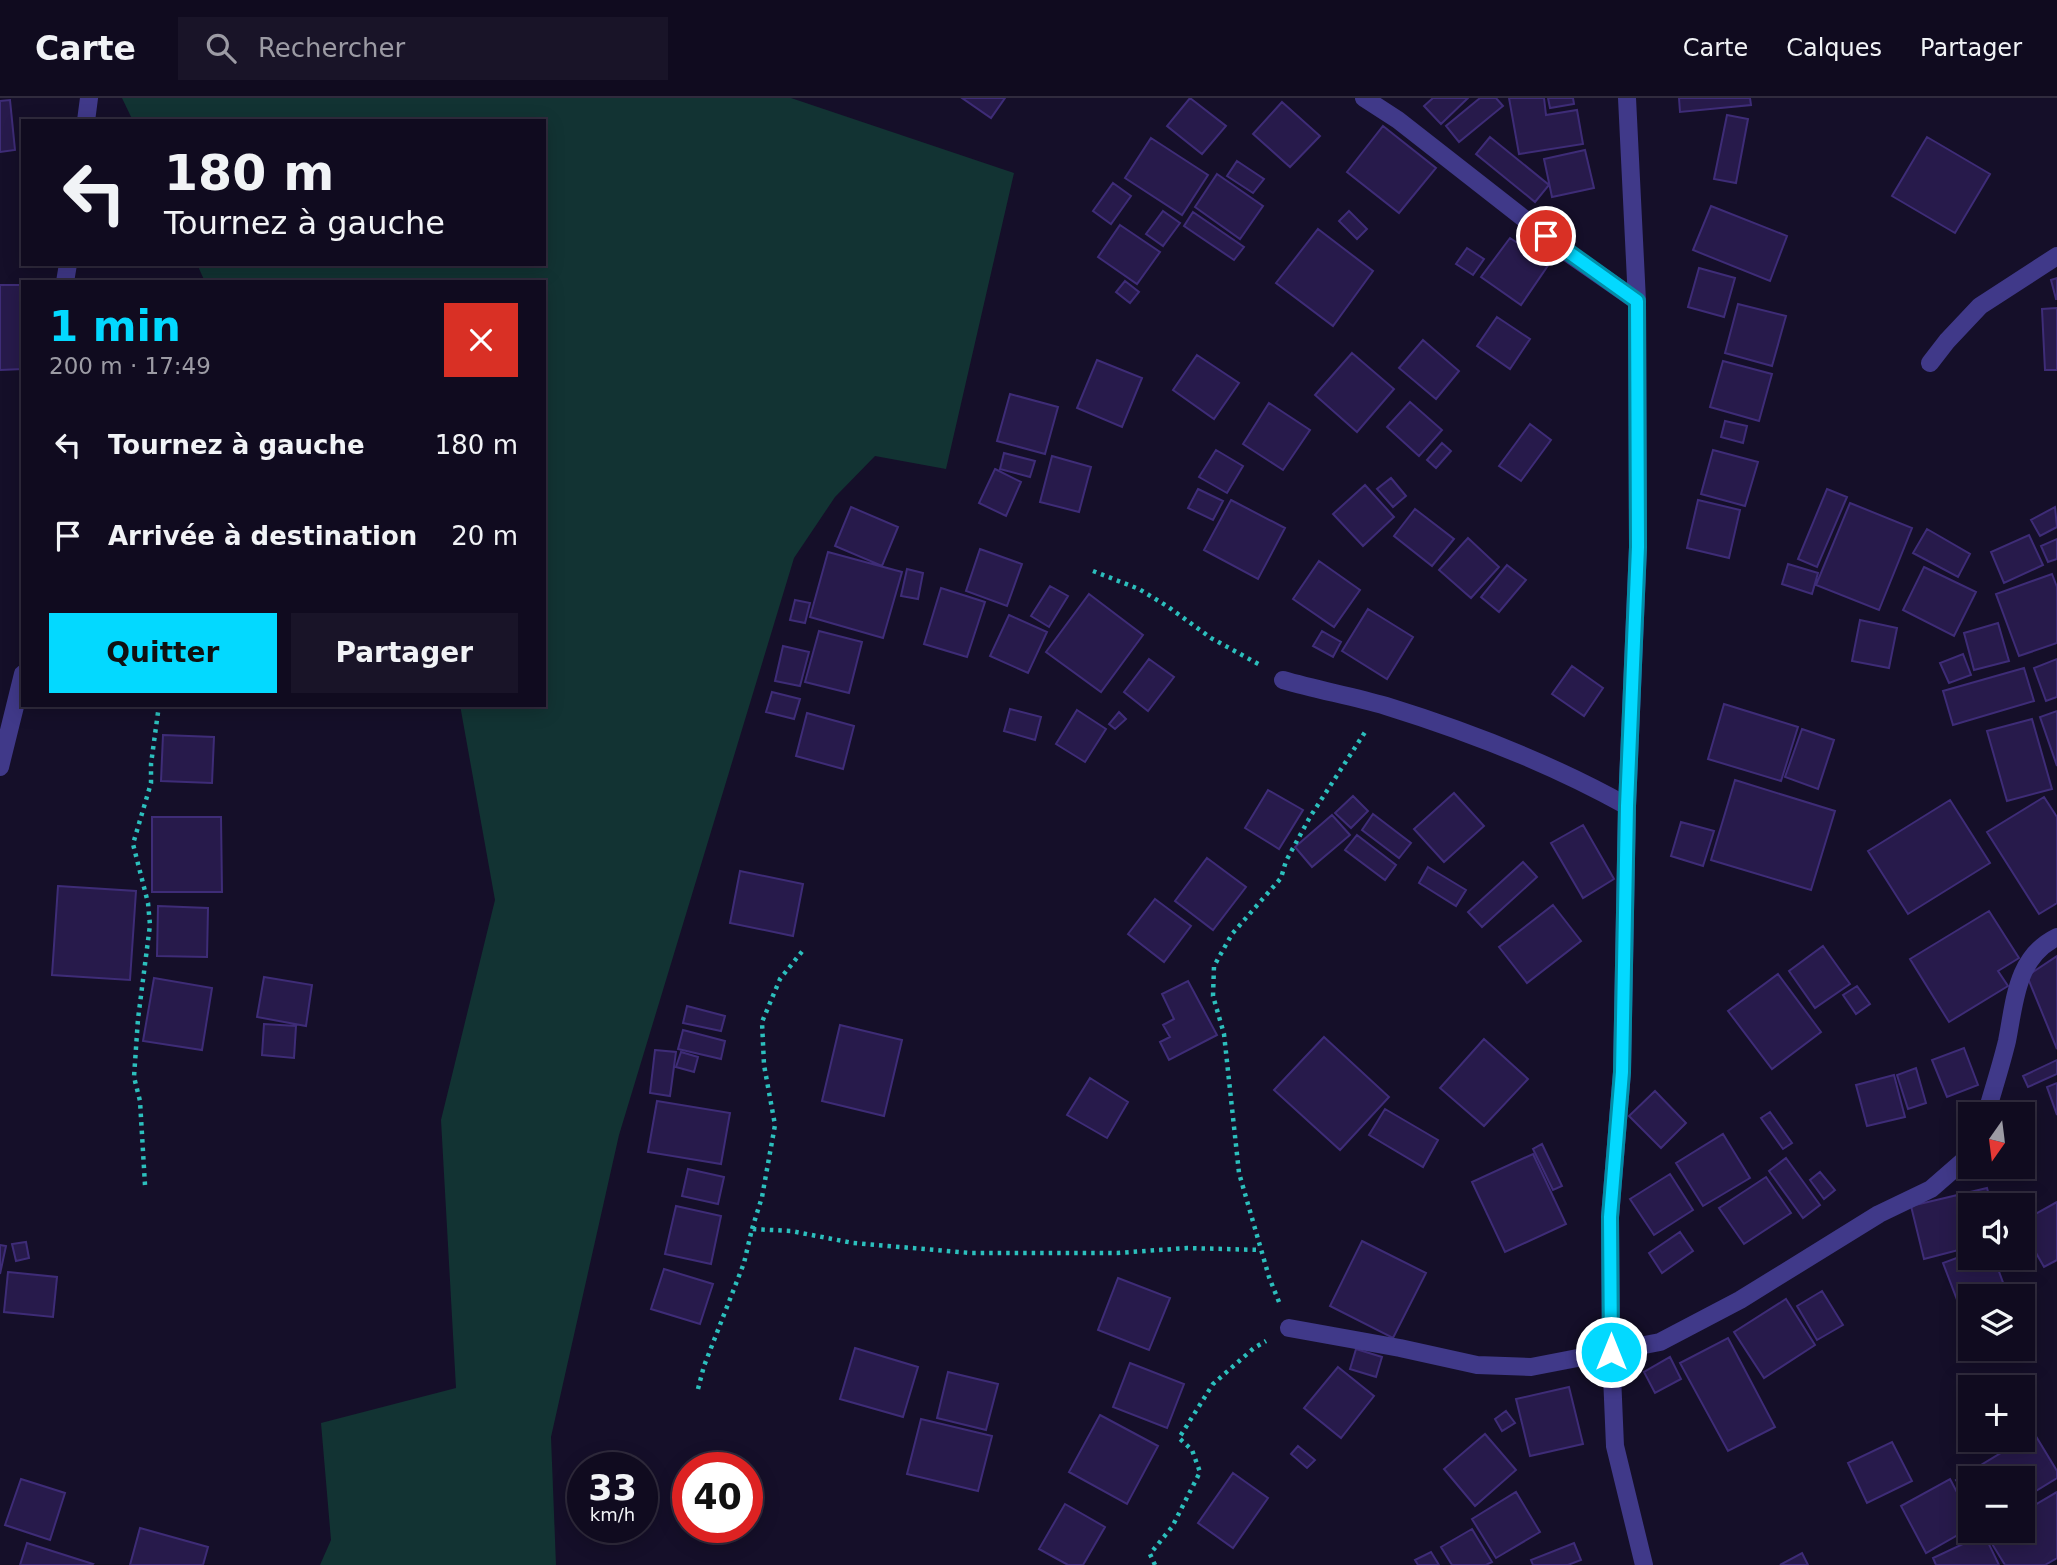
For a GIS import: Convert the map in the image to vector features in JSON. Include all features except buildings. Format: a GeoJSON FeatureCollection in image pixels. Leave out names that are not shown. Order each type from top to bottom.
{"type":"FeatureCollection","features":[{"type":"Feature","properties":{"kind":"street"},"geometry":{"type":"LineString","coordinates":[[86,119],[89,98]]}},
{"type":"Feature","properties":{"kind":"street"},"geometry":{"type":"LineString","coordinates":[[1364,98],[1398,120],[1568,253],[1637,301]]}},
{"type":"Feature","properties":{"kind":"street"},"geometry":{"type":"LineString","coordinates":[[1627,98],[1637,301],[1638,547],[1627,806],[1622,1072],[1610,1217],[1611,1352],[1615,1446],[1644,1565]]}},
{"type":"Feature","properties":{"kind":"street"},"geometry":{"type":"LineString","coordinates":[[1930,363],[1980,306],[2057,256]]}},
{"type":"Feature","properties":{"kind":"street"},"geometry":{"type":"LineString","coordinates":[[1283,680],[1383,705],[1475,735],[1580,780],[1627,806]]}},
{"type":"Feature","properties":{"kind":"street"},"geometry":{"type":"LineString","coordinates":[[0,767],[21,682]]}},
{"type":"Feature","properties":{"kind":"street"},"geometry":{"type":"LineString","coordinates":[[1990,1102],[2021,974],[2032,956],[2045,943],[2057,937]]}},
{"type":"Feature","properties":{"kind":"street"},"geometry":{"type":"LineString","coordinates":[[1289,1328],[1477,1365],[1531,1367],[1660,1342],[1711,1317],[1879,1214],[1931,1189],[1958,1165]]}},
{"type":"Feature","properties":{"kind":"path"},"geometry":{"type":"LineString","coordinates":[[1093,571],[1139,589],[1211,638],[1283,680]]}},
{"type":"Feature","properties":{"kind":"path"},"geometry":{"type":"LineString","coordinates":[[1155,1565],[1150,1554],[1172,1527],[1200,1472],[1192,1450],[1179,1438],[1213,1384],[1254,1348],[1289,1328],[1269,1277],[1239,1172],[1224,1034],[1213,996],[1214,966],[1232,934],[1281,878],[1286,861],[1310,817],[1383,705]]}},
{"type":"Feature","properties":{"kind":"path"},"geometry":{"type":"LineString","coordinates":[[145,1185],[140,1101],[134,1077],[138,1019],[150,926],[148,903],[133,844],[150,783],[159,707]]}},
{"type":"Feature","properties":{"kind":"path"},"geometry":{"type":"LineString","coordinates":[[698,1389],[704,1366],[744,1263],[762,1197],[775,1125],[764,1065],[762,1022],[780,979],[804,950]]}},
{"type":"Feature","properties":{"kind":"path"},"geometry":{"type":"LineString","coordinates":[[752,1229],[790,1231],[853,1243],[971,1253],[1117,1253],[1187,1248],[1261,1250]]}},
{"type":"Feature","properties":{"kind":"green space"},"geometry":{"type":"Polygon","coordinates":[[[122,98],[791,98],[1014,173],[946,469],[875,456],[835,497],[794,558],[619,1135],[551,1437],[556,1565],[320,1565],[331,1540],[321,1423],[456,1388],[441,1120],[495,900],[460,707],[546,707],[546,280],[204,280],[198,266],[546,266],[546,119],[132,119],[122,98]]]}},
{"type":"Feature","properties":{"kind":"route"},"geometry":{"type":"LineString","coordinates":[[1546,236],[1637,301],[1638,547],[1627,806],[1622,1072],[1610,1217],[1611,1352]]}}]}
